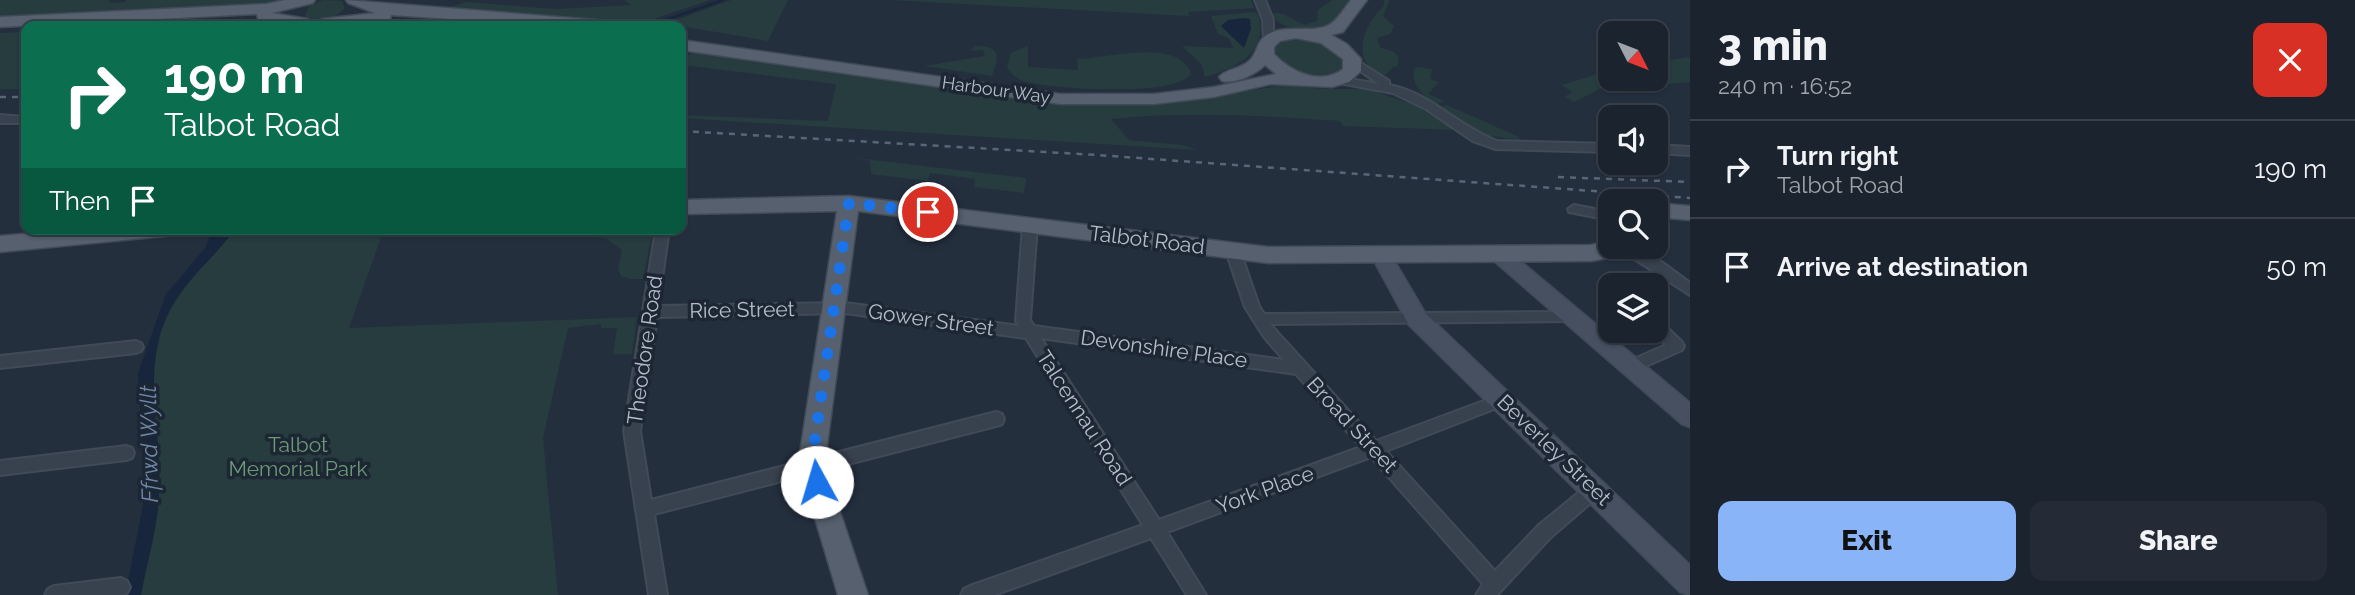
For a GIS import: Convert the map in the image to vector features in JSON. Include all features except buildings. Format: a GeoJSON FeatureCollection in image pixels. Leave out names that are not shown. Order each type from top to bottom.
{"type":"FeatureCollection","features":[{"type":"Feature","properties":{"kind":"main road"},"geometry":{"type":"LineString","coordinates":[[0,22],[266,9],[307,0]]}},
{"type":"Feature","properties":{"kind":"main road"},"geometry":{"type":"LineString","coordinates":[[298,21],[293,13],[307,0]]}},
{"type":"Feature","properties":{"kind":"main road"},"geometry":{"type":"LineString","coordinates":[[332,21],[351,12],[354,0],[378,9],[559,21]]}},
{"type":"Feature","properties":{"kind":"main road"},"geometry":{"type":"LineString","coordinates":[[1304,34],[1337,28],[1359,0]]}},
{"type":"Feature","properties":{"kind":"main road"},"geometry":{"type":"LineString","coordinates":[[1338,80],[1350,74],[1350,36],[1373,0]]}},
{"type":"Feature","properties":{"kind":"main road"},"geometry":{"type":"LineString","coordinates":[[150,21],[256,16],[289,21]]}},
{"type":"Feature","properties":{"kind":"main road"},"geometry":{"type":"LineString","coordinates":[[339,21],[361,17],[387,17],[454,21]]}},
{"type":"Feature","properties":{"kind":"main road"},"geometry":{"type":"LineString","coordinates":[[0,28],[21,27]]}},
{"type":"Feature","properties":{"kind":"main road"},"geometry":{"type":"LineString","coordinates":[[1304,34],[1332,42],[1350,57]]}},
{"type":"Feature","properties":{"kind":"main road","name":"Harbour Way"},"geometry":{"type":"LineString","coordinates":[[686,37],[1045,88],[1150,91],[1208,83],[1245,72],[1280,35],[1304,34]]}},
{"type":"Feature","properties":{"kind":"main road","name":"Harbour Way"},"geometry":{"type":"LineString","coordinates":[[686,46],[1060,99],[1154,99],[1206,93],[1272,79],[1338,80]]}},
{"type":"Feature","properties":{"kind":"main road"},"geometry":{"type":"LineString","coordinates":[[1267,48],[1272,64],[1286,73],[1311,81]]}},
{"type":"Feature","properties":{"kind":"main road"},"geometry":{"type":"LineString","coordinates":[[849,203],[813,453],[814,466],[853,595]]}},
{"type":"Feature","properties":{"kind":"main road","name":"Talbot Road"},"geometry":{"type":"LineString","coordinates":[[686,207],[849,203],[1268,254],[1598,252]]}},
{"type":"Feature","properties":{"kind":"main road"},"geometry":{"type":"LineString","coordinates":[[1668,211],[1690,213]]}},
{"type":"Feature","properties":{"kind":"main road"},"geometry":{"type":"LineString","coordinates":[[0,244],[98,235]]}},
{"type":"Feature","properties":{"kind":"street"},"geometry":{"type":"LineString","coordinates":[[1260,0],[1268,20],[1267,48]]}},
{"type":"Feature","properties":{"kind":"street"},"geometry":{"type":"LineString","coordinates":[[1268,20],[1304,34]]}},
{"type":"Feature","properties":{"kind":"street"},"geometry":{"type":"LineString","coordinates":[[1350,57],[1388,87],[1430,107],[1488,143],[1508,146],[1598,148]]}},
{"type":"Feature","properties":{"kind":"street"},"geometry":{"type":"LineString","coordinates":[[1338,80],[1388,87]]}},
{"type":"Feature","properties":{"kind":"street"},"geometry":{"type":"LineString","coordinates":[[0,119],[21,120]]}},
{"type":"Feature","properties":{"kind":"street"},"geometry":{"type":"LineString","coordinates":[[1668,150],[1690,151]]}},
{"type":"Feature","properties":{"kind":"street"},"geometry":{"type":"LineString","coordinates":[[1574,208],[1598,213]]}},
{"type":"Feature","properties":{"kind":"street","name":"Talcennau Road"},"geometry":{"type":"LineString","coordinates":[[1030,225],[1023,314],[1028,332],[1197,595]]}},
{"type":"Feature","properties":{"kind":"street","name":"Theodore Road"},"geometry":{"type":"LineString","coordinates":[[658,595],[632,431],[662,235]]}},
{"type":"Feature","properties":{"kind":"street","name":"Broad Street"},"geometry":{"type":"LineString","coordinates":[[1233,251],[1242,286],[1260,321],[1299,368],[1375,450],[1490,589]]}},
{"type":"Feature","properties":{"kind":"street","name":"Beverley Street"},"geometry":{"type":"LineString","coordinates":[[1381,255],[1411,312],[1690,583]]}},
{"type":"Feature","properties":{"kind":"street"},"geometry":{"type":"LineString","coordinates":[[1500,255],[1568,316],[1690,417]]}},
{"type":"Feature","properties":{"kind":"street"},"geometry":{"type":"LineString","coordinates":[[1647,259],[1690,290]]}},
{"type":"Feature","properties":{"kind":"street","name":"Rice Street"},"geometry":{"type":"LineString","coordinates":[[649,312],[834,307]]}},
{"type":"Feature","properties":{"kind":"street","name":"Gower Street"},"geometry":{"type":"LineString","coordinates":[[834,307],[1028,332]]}},
{"type":"Feature","properties":{"kind":"street"},"geometry":{"type":"LineString","coordinates":[[1260,321],[1271,318],[1568,316]]}},
{"type":"Feature","properties":{"kind":"street","name":"Devonshire Place"},"geometry":{"type":"LineString","coordinates":[[1028,332],[1047,332],[1299,368]]}},
{"type":"Feature","properties":{"kind":"street"},"geometry":{"type":"LineString","coordinates":[[1630,367],[1677,346],[1668,337]]}},
{"type":"Feature","properties":{"kind":"street"},"geometry":{"type":"LineString","coordinates":[[0,362],[136,347]]}},
{"type":"Feature","properties":{"kind":"street","name":"York Place"},"geometry":{"type":"LineString","coordinates":[[970,595],[1375,450],[1387,443],[1502,400]]}},
{"type":"Feature","properties":{"kind":"street"},"geometry":{"type":"LineString","coordinates":[[645,509],[996,419]]}},
{"type":"Feature","properties":{"kind":"street"},"geometry":{"type":"LineString","coordinates":[[0,468],[126,453]]}},
{"type":"Feature","properties":{"kind":"street"},"geometry":{"type":"LineString","coordinates":[[1490,589],[1545,531],[1595,489]]}},
{"type":"Feature","properties":{"kind":"street"},"geometry":{"type":"LineString","coordinates":[[54,595],[121,587]]}},
{"type":"Feature","properties":{"kind":"green space"},"geometry":{"type":"Polygon","coordinates":[[[0,0],[109,0],[110,3],[126,0],[299,0],[273,6],[0,18],[0,0]]]}},
{"type":"Feature","properties":{"kind":"green space"},"geometry":{"type":"Polygon","coordinates":[[[323,0],[342,1],[345,8],[326,19],[305,16],[309,6],[323,0]]]}},
{"type":"Feature","properties":{"kind":"green space"},"geometry":{"type":"Polygon","coordinates":[[[624,0],[710,0],[650,21],[583,21],[443,9],[466,2],[556,9],[631,5],[624,0]]]}},
{"type":"Feature","properties":{"kind":"green space"},"geometry":{"type":"Polygon","coordinates":[[[731,0],[788,0],[768,41],[686,27],[686,21],[674,21],[731,0]]]}},
{"type":"Feature","properties":{"kind":"green space"},"geometry":{"type":"Polygon","coordinates":[[[889,0],[1251,0],[1254,8],[1188,12],[1189,16],[889,0]]]}},
{"type":"Feature","properties":{"kind":"green space"},"geometry":{"type":"Polygon","coordinates":[[[1332,0],[1353,0],[1340,19],[1325,28],[1306,31],[1296,29],[1272,16],[1273,13],[1284,14],[1304,25],[1317,21],[1318,10],[1332,0]]]}},
{"type":"Feature","properties":{"kind":"green space"},"geometry":{"type":"Polygon","coordinates":[[[1384,0],[1390,0],[1383,16],[1394,26],[1390,34],[1377,38],[1380,47],[1394,52],[1399,58],[1397,67],[1394,66],[1385,75],[1373,70],[1363,53],[1365,33],[1384,6],[1384,0]]]}},
{"type":"Feature","properties":{"kind":"green space"},"geometry":{"type":"Polygon","coordinates":[[[1254,12],[1258,14],[1261,27],[1255,49],[1238,64],[1205,77],[1202,65],[1182,46],[1234,48],[1228,38],[1218,34],[1211,16],[1254,12]]]}},
{"type":"Feature","properties":{"kind":"green space"},"geometry":{"type":"Polygon","coordinates":[[[21,32],[21,89],[0,89],[0,33],[21,32]]]}},
{"type":"Feature","properties":{"kind":"green space"},"geometry":{"type":"Polygon","coordinates":[[[1290,39],[1320,42],[1344,56],[1346,69],[1337,74],[1320,77],[1303,74],[1278,62],[1274,49],[1290,39]]]}},
{"type":"Feature","properties":{"kind":"green space"},"geometry":{"type":"Polygon","coordinates":[[[975,46],[994,50],[997,58],[992,76],[924,66],[985,56],[983,50],[970,51],[975,46]]]}},
{"type":"Feature","properties":{"kind":"green space"},"geometry":{"type":"Polygon","coordinates":[[[1028,46],[1028,67],[1078,70],[1077,59],[1140,52],[1172,56],[1184,62],[1191,73],[1182,81],[1140,89],[1084,89],[1037,84],[1018,79],[1007,67],[1011,53],[1028,46]]]}},
{"type":"Feature","properties":{"kind":"green space"},"geometry":{"type":"Polygon","coordinates":[[[695,52],[1062,104],[1166,104],[1284,85],[1367,89],[1415,105],[1455,130],[1343,126],[1340,121],[1226,115],[1111,119],[1129,140],[1182,145],[1197,150],[686,118],[686,115],[828,121],[836,84],[690,66],[686,68],[686,56],[695,52]]]}},
{"type":"Feature","properties":{"kind":"green space"},"geometry":{"type":"Polygon","coordinates":[[[1690,57],[1690,82],[1668,84],[1668,60],[1690,57]]]}},
{"type":"Feature","properties":{"kind":"green space"},"geometry":{"type":"Polygon","coordinates":[[[1414,69],[1432,69],[1430,79],[1439,82],[1428,94],[1444,101],[1436,105],[1419,90],[1414,81],[1414,69]]]}},
{"type":"Feature","properties":{"kind":"green space"},"geometry":{"type":"Polygon","coordinates":[[[1598,74],[1598,90],[1574,102],[1565,97],[1572,92],[1562,85],[1598,74]]]}},
{"type":"Feature","properties":{"kind":"green space"},"geometry":{"type":"Polygon","coordinates":[[[1447,105],[1519,139],[1486,136],[1439,107],[1447,105]]]}},
{"type":"Feature","properties":{"kind":"green space"},"geometry":{"type":"Polygon","coordinates":[[[856,158],[1026,178],[1024,193],[974,187],[975,179],[930,173],[928,181],[871,174],[870,161],[856,158]]]}},
{"type":"Feature","properties":{"kind":"green space","name":"Talbot Memorial Park"},"geometry":{"type":"Polygon","coordinates":[[[230,235],[382,235],[349,328],[637,317],[632,354],[613,354],[617,328],[601,328],[601,324],[568,328],[543,438],[558,595],[141,595],[159,495],[154,356],[168,316],[178,298],[230,235]]]}},
{"type":"Feature","properties":{"kind":"green space"},"geometry":{"type":"Polygon","coordinates":[[[589,235],[652,235],[643,279],[621,276],[618,268],[622,250],[607,239],[589,235]]]}},
{"type":"Feature","properties":{"kind":"water"},"geometry":{"type":"Polygon","coordinates":[[[1250,19],[1251,29],[1244,48],[1221,26],[1228,20],[1250,19]]]}},
{"type":"Feature","properties":{"kind":"water","name":"Ffrwd Wyllt"},"geometry":{"type":"Polygon","coordinates":[[[210,235],[230,235],[178,296],[164,323],[158,344],[154,387],[159,472],[157,519],[141,595],[125,595],[145,496],[138,373],[166,294],[205,248],[210,235]]]}},
{"type":"Feature","properties":{"kind":"waterway"},"geometry":{"type":"LineString","coordinates":[[663,21],[723,0]]}},
{"type":"Feature","properties":{"kind":"railway"},"geometry":{"type":"LineString","coordinates":[[0,97],[21,97]]}},
{"type":"Feature","properties":{"kind":"railway"},"geometry":{"type":"LineString","coordinates":[[686,131],[1097,155],[1690,198]]}},
{"type":"Feature","properties":{"kind":"railway"},"geometry":{"type":"LineString","coordinates":[[1558,177],[1690,182]]}},
{"type":"Feature","properties":{"kind":"route"},"geometry":{"type":"LineString","coordinates":[[817,482],[813,453],[849,203],[928,212]]}}]}
